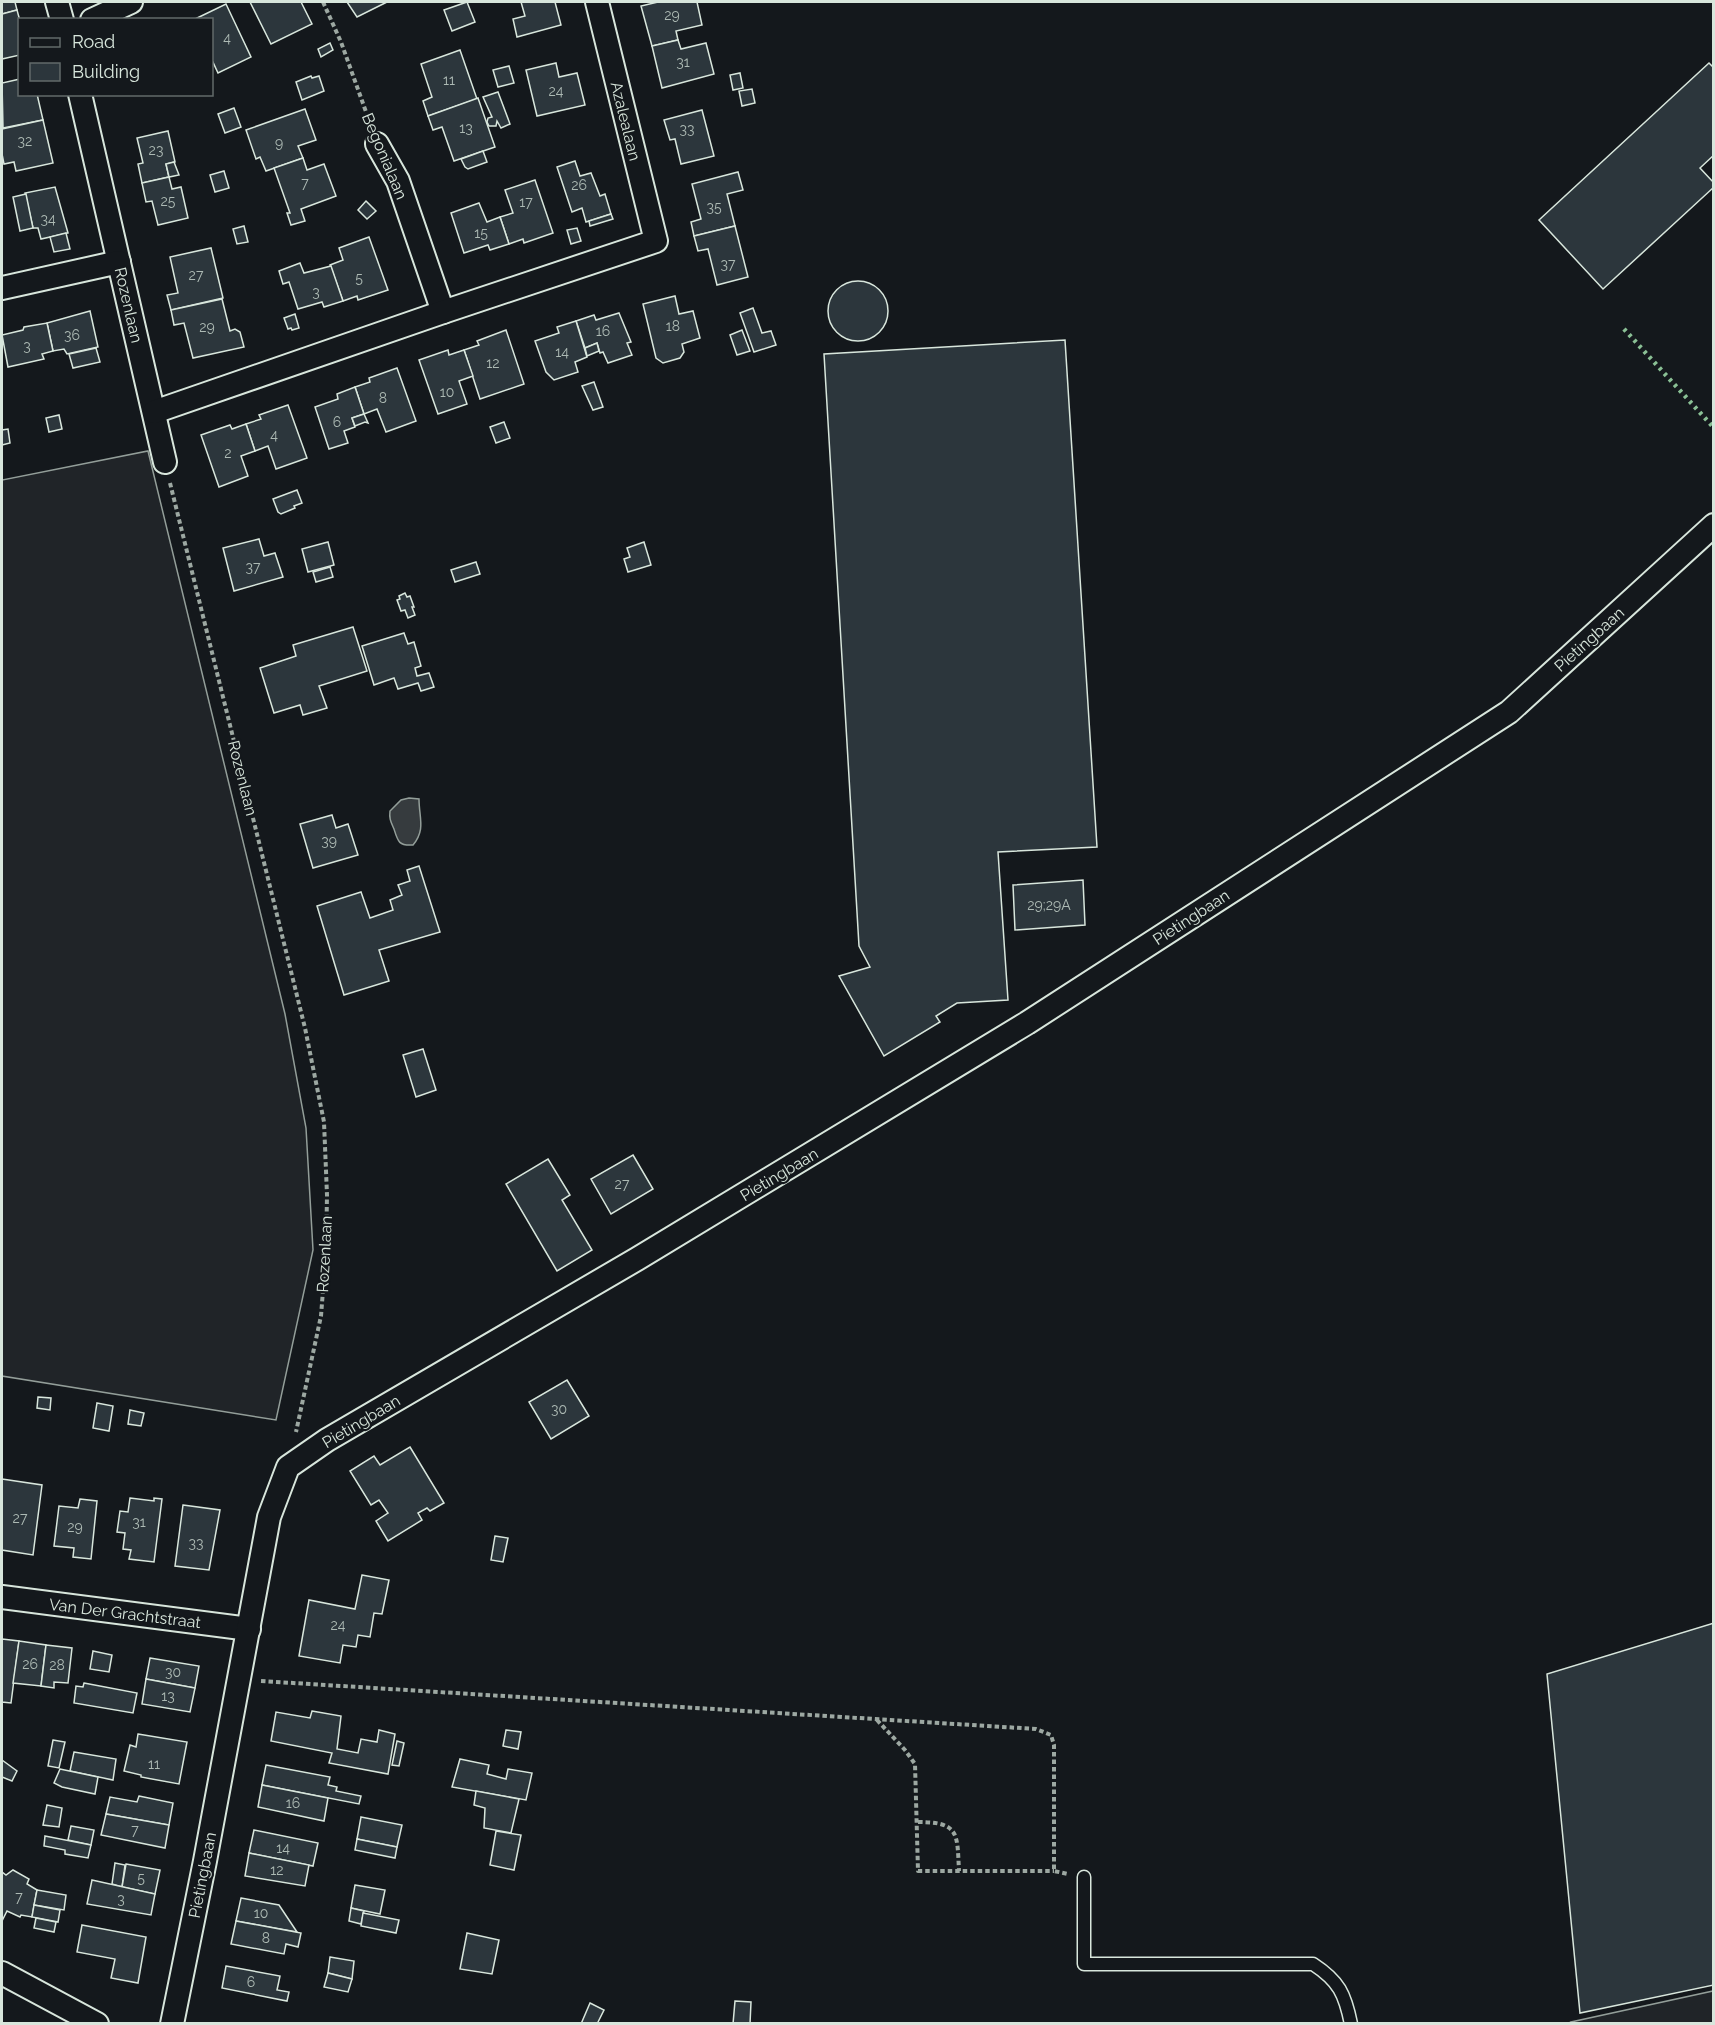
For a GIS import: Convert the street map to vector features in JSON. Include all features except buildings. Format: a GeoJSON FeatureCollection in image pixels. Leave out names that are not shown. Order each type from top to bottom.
{"type":"FeatureCollection","features":[{"type":"Feature","properties":{"kind":"street"},"geometry":{"type":"LineString","coordinates":[[57,2],[62,18]]}},
{"type":"Feature","properties":{"kind":"street"},"geometry":{"type":"LineString","coordinates":[[96,18],[131,2]]}},
{"type":"Feature","properties":{"kind":"street","name":"Azalealaan"},"geometry":{"type":"LineString","coordinates":[[442,312],[656,241],[597,2]]}},
{"type":"Feature","properties":{"kind":"street","name":"Rozenlaan"},"geometry":{"type":"LineString","coordinates":[[80,96],[165,462]]}},
{"type":"Feature","properties":{"kind":"street","name":"Begonialaan"},"geometry":{"type":"LineString","coordinates":[[377,144],[398,181],[442,312]]}},
{"type":"Feature","properties":{"kind":"street"},"geometry":{"type":"LineString","coordinates":[[2,288],[118,262]]}},
{"type":"Feature","properties":{"kind":"street"},"geometry":{"type":"LineString","coordinates":[[154,412],[442,312]]}},
{"type":"Feature","properties":{"kind":"street","name":"Pietingbaan"},"geometry":{"type":"LineString","coordinates":[[172,2024],[269,1517],[288,1467],[327,1440],[637,1259],[1028,1023],[1509,712],[1713,525]]}},
{"type":"Feature","properties":{"kind":"street","name":"Van Der Grachtstraat"},"geometry":{"type":"LineString","coordinates":[[2,1597],[249,1629]]}},
{"type":"Feature","properties":{"kind":"street"},"geometry":{"type":"LineString","coordinates":[[2,1973],[97,2024]]}},
{"type":"Feature","properties":{"kind":"lane"},"geometry":{"type":"LineString","coordinates":[[1084,1877],[1084,1964],[1313,1964],[1329,1974],[1339,1986],[1347,2002],[1351,2024]]}},
{"type":"Feature","properties":{"kind":"path","name":"Begonialaan"},"geometry":{"type":"LineString","coordinates":[[323,2],[341,42],[377,144]]}},
{"type":"Feature","properties":{"kind":"path","name":"Rozenlaan"},"geometry":{"type":"LineString","coordinates":[[165,462],[305,1028],[324,1122],[327,1195],[326,1252],[321,1316],[288,1467]]}},
{"type":"Feature","properties":{"kind":"path"},"geometry":{"type":"LineString","coordinates":[[239,1680],[1036,1729],[1051,1735],[1054,1745],[1054,1871]]}},
{"type":"Feature","properties":{"kind":"path"},"geometry":{"type":"LineString","coordinates":[[876,1719],[915,1764],[918,1870],[1054,1871],[1084,1877]]}},
{"type":"Feature","properties":{"kind":"path"},"geometry":{"type":"LineString","coordinates":[[918,1822],[940,1822],[952,1830],[957,1839],[959,1871]]}},
{"type":"Feature","properties":{"kind":"shaded area"},"geometry":{"type":"Polygon","coordinates":[[[148,451],[285,1014],[306,1128],[313,1250],[276,1420],[2,1376],[2,480],[148,451]]]}},
{"type":"Feature","properties":{"kind":"shaded area"},"geometry":{"type":"Polygon","coordinates":[[[419,799],[421,828],[413,845],[405,845],[397,837],[390,811],[401,800],[419,799]]]}},
{"type":"Feature","properties":{"kind":"shaded area"},"geometry":{"type":"Polygon","coordinates":[[[1713,1991],[1713,2023],[1571,2022],[1713,1991]]]}},
{"type":"Feature","properties":{"kind":"hedge"},"geometry":{"type":"LineString","coordinates":[[1624,329],[1714,428]]}}]}
